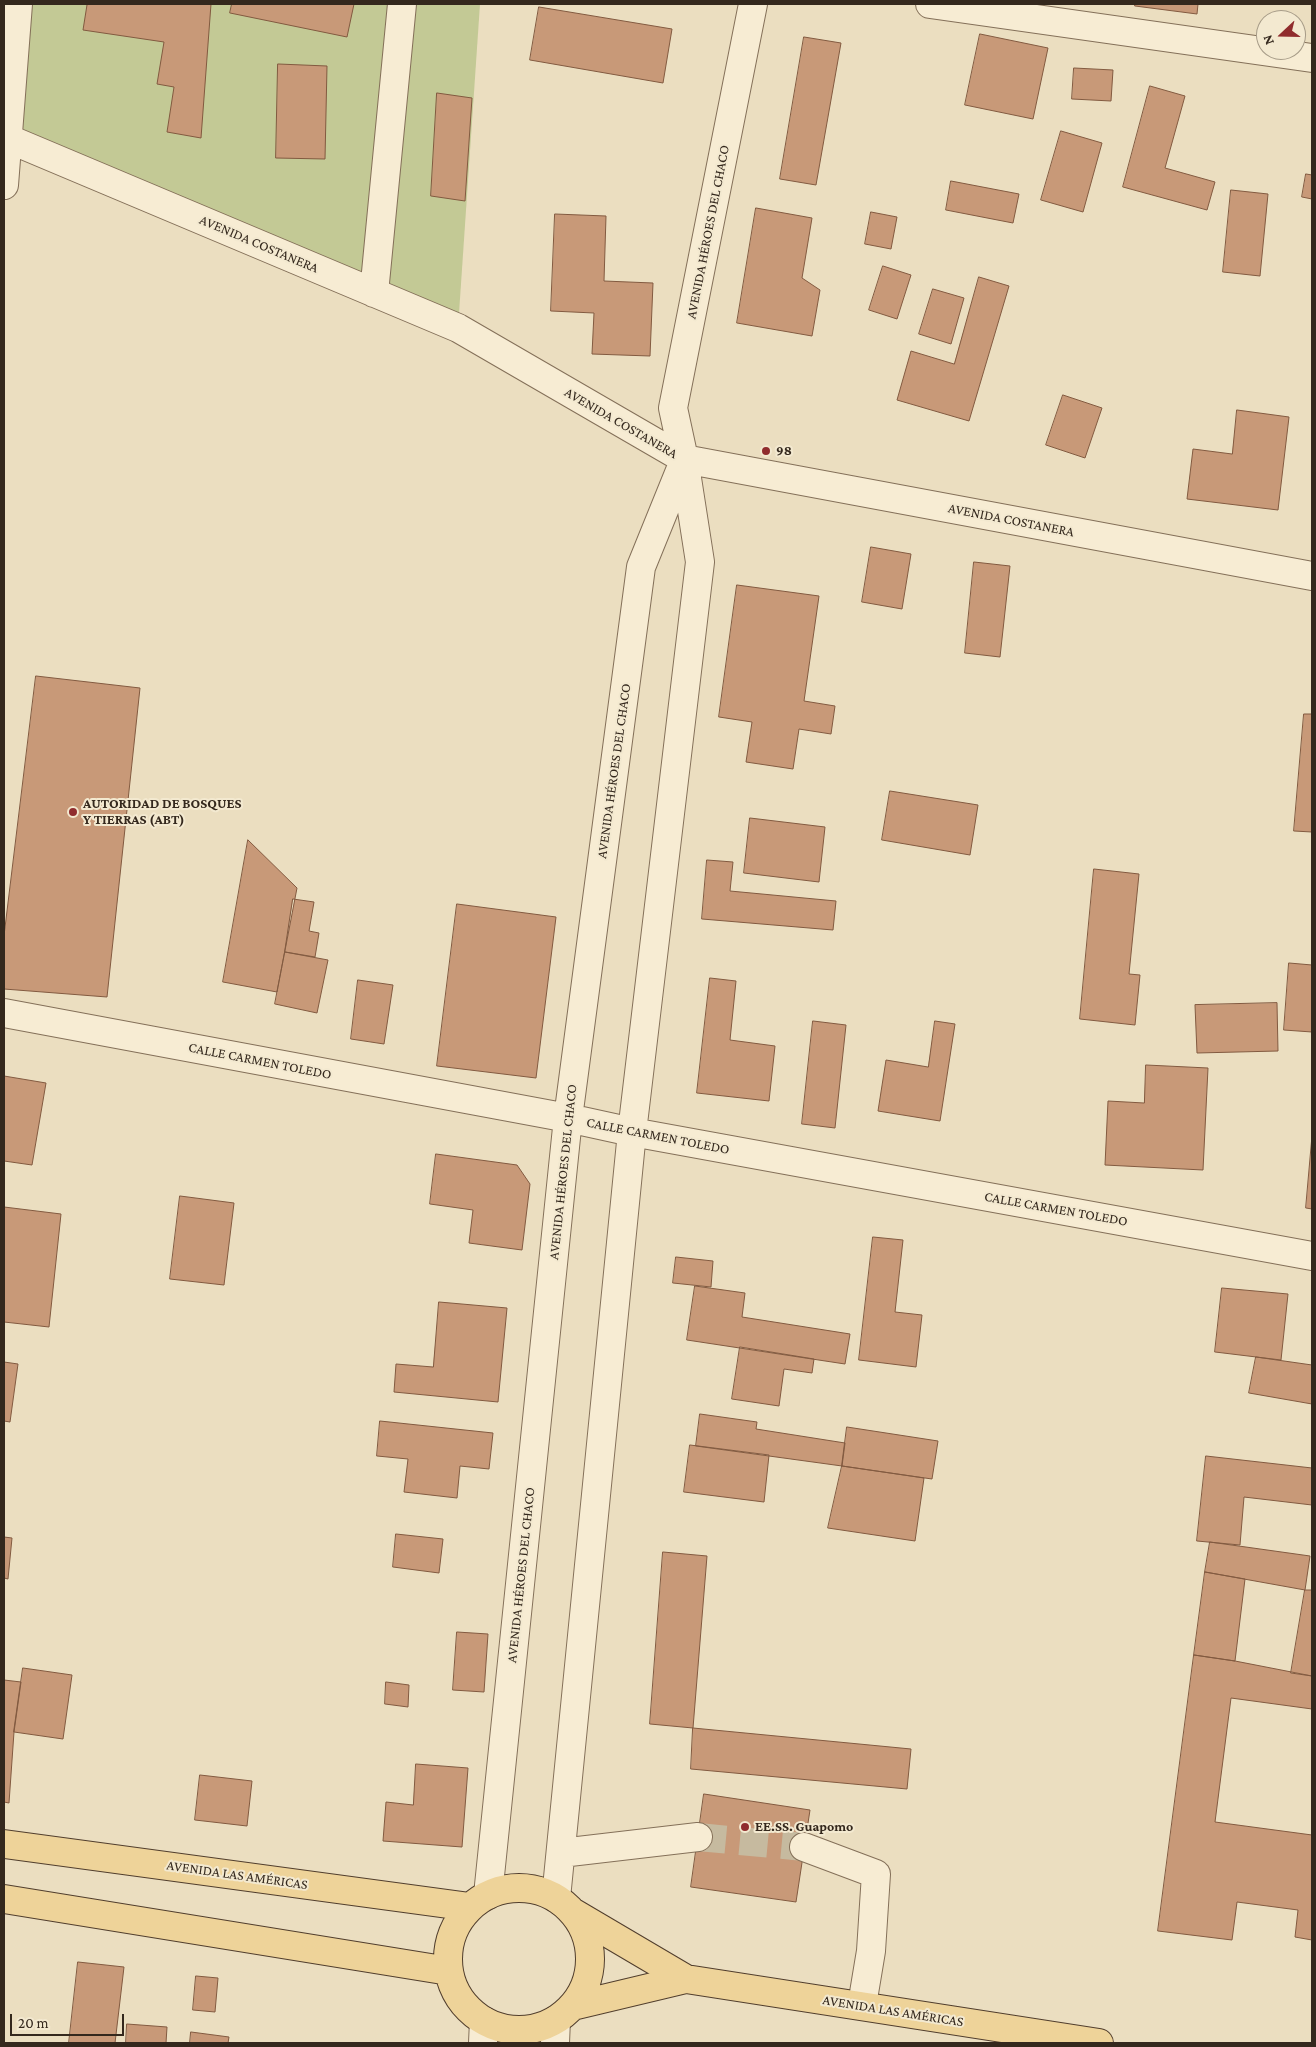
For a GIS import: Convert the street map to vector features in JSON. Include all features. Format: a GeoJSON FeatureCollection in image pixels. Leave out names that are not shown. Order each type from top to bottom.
{"type":"FeatureCollection","features":[{"type":"Feature","properties":{"kind":"main road","name":"AVENIDA LAS AMÉRICAS"},"geometry":{"type":"LineString","coordinates":[[4,1844],[479,1901]]}},
{"type":"Feature","properties":{"kind":"main road"},"geometry":{"type":"LineString","coordinates":[[511,1888],[534,1889],[565,1905],[585,1930],[590,1950],[590,1964],[584,1990],[561,2023],[539,2028],[520,2030],[501,2028],[483,2032],[456,1991],[449,1972],[448,1954],[452,1936],[459,1921],[479,1901],[511,1888]]}},
{"type":"Feature","properties":{"kind":"main road"},"geometry":{"type":"LineString","coordinates":[[4,1899],[449,1972]]}},
{"type":"Feature","properties":{"kind":"main road","name":"AVENIDA LAS AMÉRICAS"},"geometry":{"type":"LineString","coordinates":[[565,1905],[686,1979],[1100,2043]]}},
{"type":"Feature","properties":{"kind":"main road","name":"AVENIDA LAS AMÉRICAS"},"geometry":{"type":"LineString","coordinates":[[561,2023],[686,1979]]}},
{"type":"Feature","properties":{"kind":"street"},"geometry":{"type":"LineString","coordinates":[[4,185],[6,138],[18,4]]}},
{"type":"Feature","properties":{"kind":"street"},"geometry":{"type":"LineString","coordinates":[[374,292],[402,4]]}},
{"type":"Feature","properties":{"kind":"street","name":"AVENIDA HÉROES DEL CHACO"},"geometry":{"type":"LineString","coordinates":[[565,1905],[561,1853],[632,1132],[700,562],[684,459],[673,408],[753,4]]}},
{"type":"Feature","properties":{"kind":"street"},"geometry":{"type":"LineString","coordinates":[[930,4],[1312,58]]}},
{"type":"Feature","properties":{"kind":"street","name":"AVENIDA COSTANERA"},"geometry":{"type":"LineString","coordinates":[[6,138],[458,328],[684,459],[1312,576]]}},
{"type":"Feature","properties":{"kind":"street","name":"AVENIDA HÉROES DEL CHACO"},"geometry":{"type":"LineString","coordinates":[[479,1901],[568,1118],[641,567],[684,459]]}},
{"type":"Feature","properties":{"kind":"street","name":"CALLE CARMEN TOLEDO"},"geometry":{"type":"LineString","coordinates":[[4,1013],[568,1118],[632,1132],[1312,1256]]}},
{"type":"Feature","properties":{"kind":"street"},"geometry":{"type":"LineString","coordinates":[[561,1853],[698,1837]]}},
{"type":"Feature","properties":{"kind":"street"},"geometry":{"type":"LineString","coordinates":[[804,1847],[876,1874],[871,1951],[862,2005]]}},
{"type":"Feature","properties":{"kind":"green space"},"geometry":{"type":"Polygon","coordinates":[[[4,4],[480,4],[458,328],[4,137],[4,4]]]}},
{"type":"Feature","properties":{"kind":"building"},"geometry":{"type":"Polygon","coordinates":[[[78,4],[211,4],[201,138],[167,132],[174,87],[157,84],[164,42],[83,30],[87,5],[78,4]]]}},
{"type":"Feature","properties":{"kind":"building"},"geometry":{"type":"Polygon","coordinates":[[[232,4],[354,4],[347,37],[230,13],[232,4]]]}},
{"type":"Feature","properties":{"kind":"building"},"geometry":{"type":"Polygon","coordinates":[[[1135,4],[1198,4],[1197,14],[1135,6],[1135,4]]]}},
{"type":"Feature","properties":{"kind":"building"},"geometry":{"type":"Polygon","coordinates":[[[539,7],[672,29],[663,83],[530,60],[539,7]]]}},
{"type":"Feature","properties":{"kind":"building"},"geometry":{"type":"Polygon","coordinates":[[[980,34],[1048,48],[1033,119],[965,105],[980,34]]]}},
{"type":"Feature","properties":{"kind":"building"},"geometry":{"type":"Polygon","coordinates":[[[804,37],[841,43],[816,185],[780,179],[804,37]]]}},
{"type":"Feature","properties":{"kind":"building"},"geometry":{"type":"Polygon","coordinates":[[[278,64],[327,66],[325,159],[276,158],[278,64]]]}},
{"type":"Feature","properties":{"kind":"building"},"geometry":{"type":"Polygon","coordinates":[[[1074,68],[1113,70],[1111,101],[1072,99],[1074,68]]]}},
{"type":"Feature","properties":{"kind":"building"},"geometry":{"type":"Polygon","coordinates":[[[1150,86],[1185,96],[1165,168],[1215,182],[1207,210],[1123,187],[1150,86]]]}},
{"type":"Feature","properties":{"kind":"building"},"geometry":{"type":"Polygon","coordinates":[[[437,93],[472,98],[465,201],[431,196],[437,93]]]}},
{"type":"Feature","properties":{"kind":"building"},"geometry":{"type":"Polygon","coordinates":[[[1061,131],[1102,143],[1083,212],[1041,200],[1061,131]]]}},
{"type":"Feature","properties":{"kind":"building"},"geometry":{"type":"Polygon","coordinates":[[[1306,174],[1312,175],[1312,199],[1302,197],[1306,174]]]}},
{"type":"Feature","properties":{"kind":"building"},"geometry":{"type":"Polygon","coordinates":[[[951,181],[1019,194],[1013,223],[946,210],[951,181]]]}},
{"type":"Feature","properties":{"kind":"building"},"geometry":{"type":"Polygon","coordinates":[[[1231,190],[1268,194],[1260,276],[1223,272],[1231,190]]]}},
{"type":"Feature","properties":{"kind":"building"},"geometry":{"type":"Polygon","coordinates":[[[756,208],[812,218],[802,278],[820,290],[812,336],[737,323],[756,208]]]}},
{"type":"Feature","properties":{"kind":"building"},"geometry":{"type":"Polygon","coordinates":[[[871,212],[897,217],[891,249],[865,244],[871,212]]]}},
{"type":"Feature","properties":{"kind":"building"},"geometry":{"type":"Polygon","coordinates":[[[555,214],[606,216],[604,281],[653,283],[650,356],[592,354],[594,313],[551,311],[555,214]]]}},
{"type":"Feature","properties":{"kind":"building"},"geometry":{"type":"Polygon","coordinates":[[[883,266],[911,275],[897,319],[869,310],[883,266]]]}},
{"type":"Feature","properties":{"kind":"building"},"geometry":{"type":"Polygon","coordinates":[[[979,277],[1009,286],[969,421],[897,400],[911,351],[954,364],[979,277]]]}},
{"type":"Feature","properties":{"kind":"building"},"geometry":{"type":"Polygon","coordinates":[[[933,289],[964,298],[951,344],[919,334],[933,289]]]}},
{"type":"Feature","properties":{"kind":"building"},"geometry":{"type":"Polygon","coordinates":[[[1063,395],[1102,408],[1085,458],[1046,445],[1063,395]]]}},
{"type":"Feature","properties":{"kind":"building"},"geometry":{"type":"Polygon","coordinates":[[[1237,410],[1289,417],[1278,510],[1187,499],[1193,449],[1232,454],[1237,410]]]}},
{"type":"Feature","properties":{"kind":"building"},"geometry":{"type":"Polygon","coordinates":[[[871,547],[911,554],[902,609],[862,602],[871,547]]]}},
{"type":"Feature","properties":{"kind":"building"},"geometry":{"type":"Polygon","coordinates":[[[974,562],[1010,566],[1000,657],[965,653],[974,562]]]}},
{"type":"Feature","properties":{"kind":"building"},"geometry":{"type":"Polygon","coordinates":[[[737,585],[819,596],[804,701],[835,706],[831,734],[799,729],[793,769],[746,762],[752,722],[719,717],[737,585]]]}},
{"type":"Feature","properties":{"kind":"building","name":"AUTORIDAD DE BOSQUES Y TIERRAS (ABT)"},"geometry":{"type":"Polygon","coordinates":[[[36,676],[140,688],[107,997],[4,989],[4,936],[36,676]]]}},
{"type":"Feature","properties":{"kind":"building"},"geometry":{"type":"Polygon","coordinates":[[[1304,714],[1312,714],[1312,832],[1294,831],[1304,714]]]}},
{"type":"Feature","properties":{"kind":"building"},"geometry":{"type":"Polygon","coordinates":[[[890,791],[978,805],[970,855],[882,840],[890,791]]]}},
{"type":"Feature","properties":{"kind":"building"},"geometry":{"type":"Polygon","coordinates":[[[750,818],[825,827],[819,882],[744,873],[750,818]]]}},
{"type":"Feature","properties":{"kind":"building"},"geometry":{"type":"Polygon","coordinates":[[[248,840],[297,888],[277,992],[223,982],[248,840]]]}},
{"type":"Feature","properties":{"kind":"building"},"geometry":{"type":"Polygon","coordinates":[[[707,860],[733,862],[730,891],[836,901],[833,930],[702,919],[707,860]]]}},
{"type":"Feature","properties":{"kind":"building"},"geometry":{"type":"Polygon","coordinates":[[[1094,869],[1139,874],[1129,974],[1140,975],[1135,1025],[1080,1019],[1094,869]]]}},
{"type":"Feature","properties":{"kind":"building"},"geometry":{"type":"Polygon","coordinates":[[[293,899],[314,902],[309,931],[319,933],[315,957],[285,952],[293,899]]]}},
{"type":"Feature","properties":{"kind":"building"},"geometry":{"type":"Polygon","coordinates":[[[457,904],[556,917],[536,1078],[437,1066],[457,904]]]}},
{"type":"Feature","properties":{"kind":"building"},"geometry":{"type":"Polygon","coordinates":[[[285,952],[328,960],[317,1013],[275,1004],[285,952]]]}},
{"type":"Feature","properties":{"kind":"building"},"geometry":{"type":"Polygon","coordinates":[[[1289,963],[1312,965],[1312,1032],[1284,1030],[1289,963]]]}},
{"type":"Feature","properties":{"kind":"building"},"geometry":{"type":"Polygon","coordinates":[[[710,978],[736,981],[730,1040],[775,1046],[769,1101],[697,1093],[710,978]]]}},
{"type":"Feature","properties":{"kind":"building"},"geometry":{"type":"Polygon","coordinates":[[[358,980],[393,985],[384,1044],[351,1039],[358,980]]]}},
{"type":"Feature","properties":{"kind":"building"},"geometry":{"type":"Polygon","coordinates":[[[1277,1003],[1278,1051],[1197,1053],[1195,1005],[1277,1003]]]}},
{"type":"Feature","properties":{"kind":"building"},"geometry":{"type":"Polygon","coordinates":[[[813,1021],[846,1025],[835,1128],[802,1124],[813,1021]]]}},
{"type":"Feature","properties":{"kind":"building"},"geometry":{"type":"Polygon","coordinates":[[[935,1021],[955,1024],[940,1121],[878,1111],[886,1060],[928,1067],[935,1021]]]}},
{"type":"Feature","properties":{"kind":"building"},"geometry":{"type":"Polygon","coordinates":[[[1146,1065],[1208,1068],[1203,1170],[1105,1165],[1108,1101],[1144,1103],[1146,1065]]]}},
{"type":"Feature","properties":{"kind":"building"},"geometry":{"type":"Polygon","coordinates":[[[4,1076],[46,1083],[32,1165],[4,1161],[4,1076]]]}},
{"type":"Feature","properties":{"kind":"building"},"geometry":{"type":"Polygon","coordinates":[[[1312,1136],[1312,1209],[1306,1208],[1312,1136]]]}},
{"type":"Feature","properties":{"kind":"building"},"geometry":{"type":"Polygon","coordinates":[[[436,1154],[517,1165],[530,1184],[522,1250],[469,1243],[473,1210],[430,1204],[436,1154]]]}},
{"type":"Feature","properties":{"kind":"building"},"geometry":{"type":"Polygon","coordinates":[[[180,1196],[234,1203],[224,1285],[170,1279],[180,1196]]]}},
{"type":"Feature","properties":{"kind":"building"},"geometry":{"type":"Polygon","coordinates":[[[4,1207],[61,1214],[49,1327],[4,1322],[4,1207]]]}},
{"type":"Feature","properties":{"kind":"building"},"geometry":{"type":"Polygon","coordinates":[[[873,1237],[903,1240],[895,1312],[922,1315],[916,1367],[859,1360],[873,1237]]]}},
{"type":"Feature","properties":{"kind":"building"},"geometry":{"type":"Polygon","coordinates":[[[676,1257],[713,1261],[711,1287],[673,1283],[676,1257]]]}},
{"type":"Feature","properties":{"kind":"building"},"geometry":{"type":"Polygon","coordinates":[[[695,1286],[745,1293],[742,1317],[850,1334],[845,1364],[687,1340],[695,1286]]]}},
{"type":"Feature","properties":{"kind":"building"},"geometry":{"type":"Polygon","coordinates":[[[1222,1288],[1288,1294],[1281,1360],[1215,1352],[1222,1288]]]}},
{"type":"Feature","properties":{"kind":"building"},"geometry":{"type":"Polygon","coordinates":[[[439,1302],[507,1308],[498,1402],[394,1392],[396,1364],[433,1367],[439,1302]]]}},
{"type":"Feature","properties":{"kind":"building"},"geometry":{"type":"Polygon","coordinates":[[[740,1347],[814,1359],[812,1373],[784,1369],[779,1406],[732,1399],[740,1347]]]}},
{"type":"Feature","properties":{"kind":"building"},"geometry":{"type":"Polygon","coordinates":[[[1256,1357],[1312,1365],[1312,1404],[1249,1393],[1256,1357]]]}},
{"type":"Feature","properties":{"kind":"building"},"geometry":{"type":"Polygon","coordinates":[[[4,1362],[18,1364],[10,1422],[4,1421],[4,1362]]]}},
{"type":"Feature","properties":{"kind":"building"},"geometry":{"type":"Polygon","coordinates":[[[700,1414],[757,1422],[756,1429],[845,1443],[842,1466],[696,1446],[700,1414]]]}},
{"type":"Feature","properties":{"kind":"building"},"geometry":{"type":"Polygon","coordinates":[[[380,1421],[493,1433],[489,1469],[460,1466],[457,1498],[404,1492],[408,1459],[377,1456],[380,1421]]]}},
{"type":"Feature","properties":{"kind":"building"},"geometry":{"type":"Polygon","coordinates":[[[847,1427],[938,1441],[932,1479],[842,1466],[847,1427]]]}},
{"type":"Feature","properties":{"kind":"building"},"geometry":{"type":"Polygon","coordinates":[[[690,1445],[769,1455],[764,1502],[684,1492],[690,1445]]]}},
{"type":"Feature","properties":{"kind":"building"},"geometry":{"type":"Polygon","coordinates":[[[1206,1456],[1312,1468],[1312,1505],[1244,1497],[1240,1545],[1197,1541],[1206,1456]]]}},
{"type":"Feature","properties":{"kind":"building"},"geometry":{"type":"Polygon","coordinates":[[[842,1466],[924,1478],[915,1541],[828,1528],[842,1466]]]}},
{"type":"Feature","properties":{"kind":"building"},"geometry":{"type":"Polygon","coordinates":[[[396,1534],[443,1539],[439,1573],[393,1567],[396,1534]]]}},
{"type":"Feature","properties":{"kind":"building"},"geometry":{"type":"Polygon","coordinates":[[[4,1537],[12,1538],[8,1579],[4,1578],[4,1537]]]}},
{"type":"Feature","properties":{"kind":"building"},"geometry":{"type":"Polygon","coordinates":[[[1210,1542],[1310,1556],[1305,1590],[1205,1572],[1210,1542]]]}},
{"type":"Feature","properties":{"kind":"building"},"geometry":{"type":"Polygon","coordinates":[[[663,1552],[707,1556],[693,1728],[650,1724],[663,1552]]]}},
{"type":"Feature","properties":{"kind":"building"},"geometry":{"type":"Polygon","coordinates":[[[1205,1572],[1245,1579],[1235,1661],[1194,1655],[1205,1572]]]}},
{"type":"Feature","properties":{"kind":"building"},"geometry":{"type":"Polygon","coordinates":[[[1305,1590],[1312,1590],[1312,1676],[1291,1673],[1305,1590]]]}},
{"type":"Feature","properties":{"kind":"building"},"geometry":{"type":"Polygon","coordinates":[[[457,1632],[488,1634],[484,1692],[453,1690],[457,1632]]]}},
{"type":"Feature","properties":{"kind":"building"},"geometry":{"type":"Polygon","coordinates":[[[1194,1655],[1312,1676],[1312,1709],[1231,1698],[1215,1822],[1312,1835],[1312,1940],[1295,1937],[1298,1910],[1237,1902],[1232,1940],[1158,1931],[1194,1655]]]}},
{"type":"Feature","properties":{"kind":"building"},"geometry":{"type":"Polygon","coordinates":[[[23,1668],[72,1675],[63,1739],[14,1732],[23,1668]]]}},
{"type":"Feature","properties":{"kind":"building"},"geometry":{"type":"Polygon","coordinates":[[[4,1680],[21,1682],[14,1732],[9,1803],[4,1802],[4,1680]]]}},
{"type":"Feature","properties":{"kind":"building"},"geometry":{"type":"Polygon","coordinates":[[[386,1682],[409,1685],[408,1707],[385,1704],[386,1682]]]}},
{"type":"Feature","properties":{"kind":"building"},"geometry":{"type":"Polygon","coordinates":[[[693,1728],[911,1749],[907,1789],[691,1769],[693,1728]]]}},
{"type":"Feature","properties":{"kind":"building"},"geometry":{"type":"Polygon","coordinates":[[[416,1764],[468,1768],[462,1847],[383,1841],[386,1802],[413,1805],[416,1764]]]}},
{"type":"Feature","properties":{"kind":"building"},"geometry":{"type":"Polygon","coordinates":[[[200,1775],[252,1781],[247,1826],[195,1820],[200,1775]]]}},
{"type":"Feature","properties":{"kind":"building"},"geometry":{"type":"Polygon","coordinates":[[[704,1794],[810,1810],[796,1902],[691,1887],[704,1794]]]}},
{"type":"Feature","properties":{"kind":"building"},"geometry":{"type":"Polygon","coordinates":[[[78,1962],[124,1967],[115,2043],[69,2043],[78,1962]]]}},
{"type":"Feature","properties":{"kind":"building"},"geometry":{"type":"Polygon","coordinates":[[[196,1976],[218,1978],[215,2012],[193,2010],[196,1976]]]}},
{"type":"Feature","properties":{"kind":"building"},"geometry":{"type":"Polygon","coordinates":[[[127,2024],[167,2027],[166,2043],[126,2043],[127,2024]]]}},
{"type":"Feature","properties":{"kind":"building"},"geometry":{"type":"Polygon","coordinates":[[[191,2032],[229,2037],[228,2043],[190,2043],[191,2032]]]}},
{"type":"Feature","properties":{"kind":"tunnel"},"geometry":{"type":"LineString","coordinates":[[698,1837],[804,1847]]}},
{"type":"Feature","properties":{"kind":"place","name":"98"},"geometry":{"type":"Point","coordinates":[766,451]}},
{"type":"Feature","properties":{"kind":"place","name":"AUTORIDAD DE BOSQUES Y TIERRAS (ABT)"},"geometry":{"type":"Point","coordinates":[73,812]}},
{"type":"Feature","properties":{"kind":"place","name":"EE.SS. Guapomo"},"geometry":{"type":"Point","coordinates":[745,1827]}}]}
